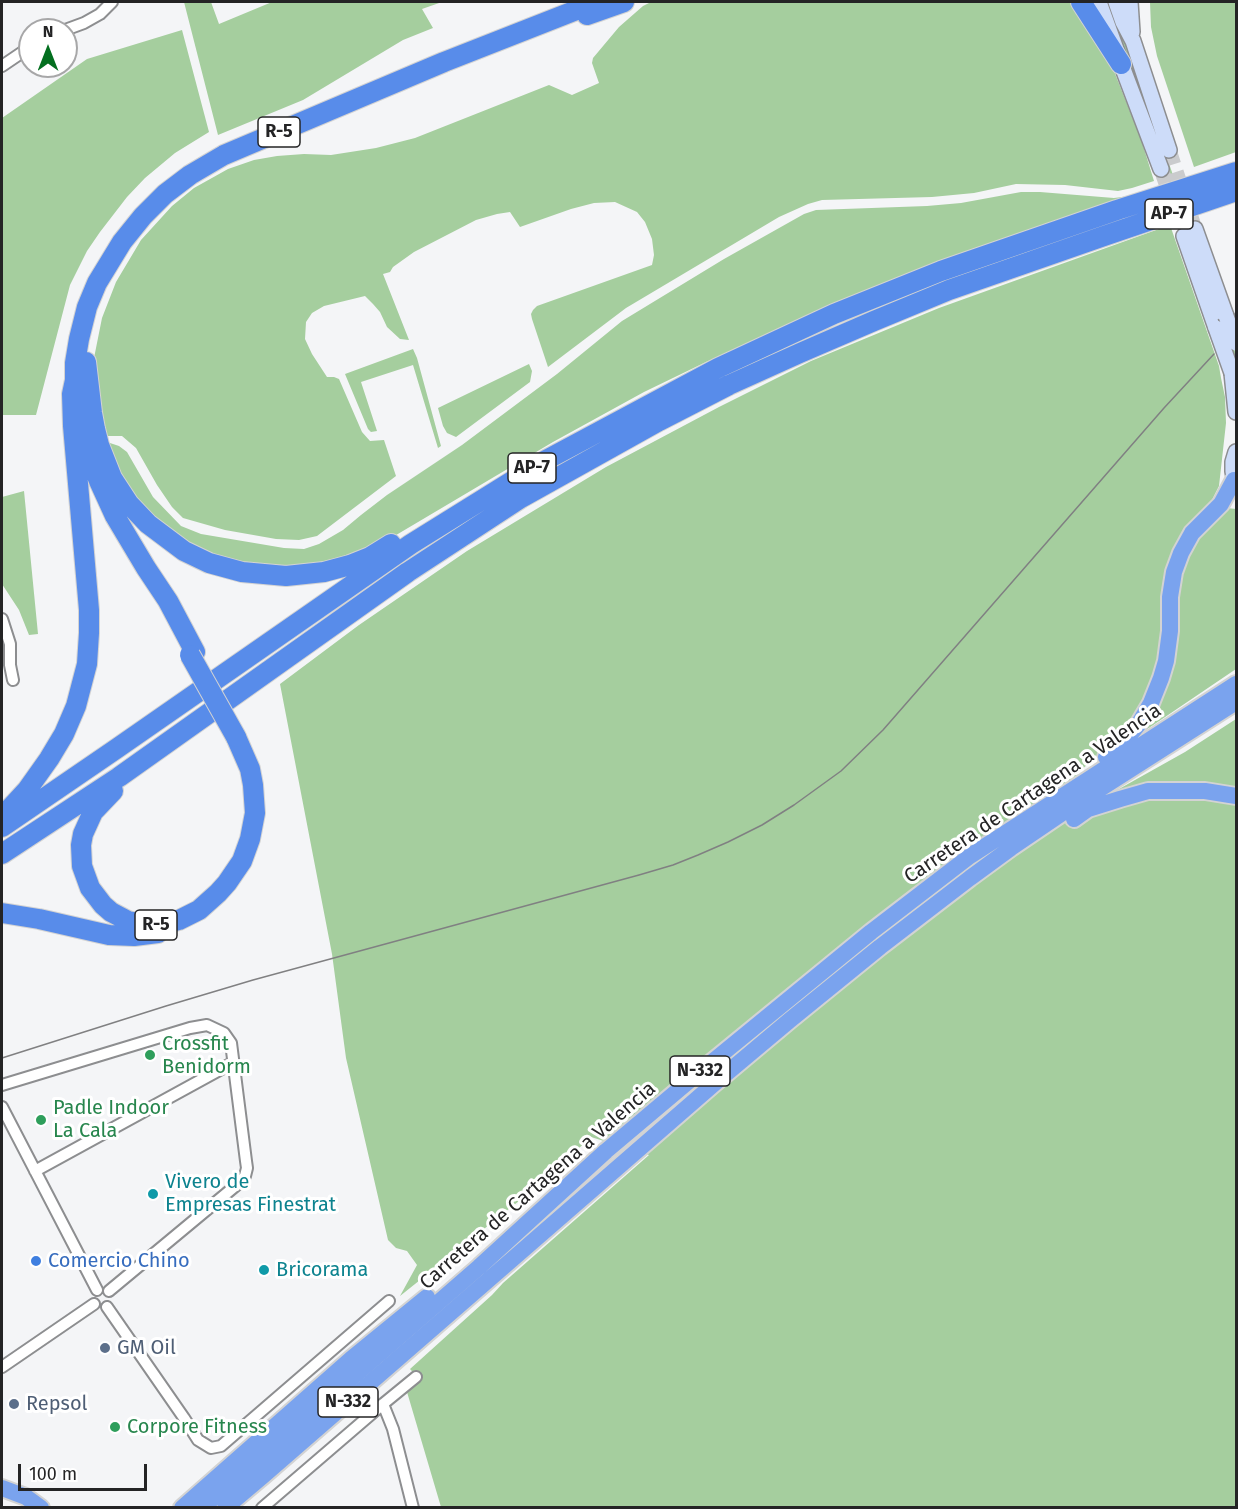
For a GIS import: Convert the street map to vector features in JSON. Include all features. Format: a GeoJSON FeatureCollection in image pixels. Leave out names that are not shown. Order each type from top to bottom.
{"type":"FeatureCollection","features":[{"type":"Feature","properties":{"kind":"highway","name":"R-5"},"geometry":{"type":"LineString","coordinates":[[150,754],[129,779],[93,812],[83,834],[81,856],[90,888],[103,905],[128,921],[150,925],[171,923],[199,910],[227,883],[242,861],[252,831],[255,801],[250,769],[239,735],[114,525],[93,479],[83,448],[75,363],[87,307],[105,268],[143,216],[165,194],[190,175],[224,155],[444,62],[597,2]]}},
{"type":"Feature","properties":{"kind":"highway"},"geometry":{"type":"LineString","coordinates":[[192,654],[168,601],[115,516],[89,453],[82,413],[82,381],[93,320],[107,283],[135,237],[154,214],[176,194],[207,172],[244,152],[624,2]]}},
{"type":"Feature","properties":{"kind":"highway"},"geometry":{"type":"LineString","coordinates":[[1081,2],[1121,64]]}},
{"type":"Feature","properties":{"kind":"highway","name":"AP-7"},"geometry":{"type":"LineString","coordinates":[[2,827],[411,544],[546,460],[718,368],[834,314],[941,271],[1117,210],[1236,172]]}},
{"type":"Feature","properties":{"kind":"highway","name":"AP-7"},"geometry":{"type":"LineString","coordinates":[[2,854],[74,807],[408,572],[521,498],[658,421],[729,385],[800,353],[949,290],[1236,191]]}},
{"type":"Feature","properties":{"kind":"highway"},"geometry":{"type":"LineString","coordinates":[[86,362],[92,413],[99,445],[112,478],[137,513],[170,541],[209,563],[248,573],[286,576],[324,572],[350,565],[370,556],[603,422],[660,392],[718,368]]}},
{"type":"Feature","properties":{"kind":"highway","name":"R-5"},"geometry":{"type":"LineString","coordinates":[[2,817],[27,790],[64,734],[76,706],[87,664],[89,610],[73,426],[72,394],[75,380]]}},
{"type":"Feature","properties":{"kind":"highway"},"geometry":{"type":"LineString","coordinates":[[970,856],[1120,746],[1138,725],[1151,704],[1164,670],[1170,631],[1170,597],[1174,572],[1181,553],[1192,533],[1221,504],[1235,484]]}},
{"type":"Feature","properties":{"kind":"highway","name":"Carretera de Cartagena a Valencia"},"geometry":{"type":"LineString","coordinates":[[202,1508],[479,1267],[606,1151],[871,932],[970,856],[1236,684]]}},
{"type":"Feature","properties":{"kind":"highway","name":"Carretera de Cartagena a Valencia"},"geometry":{"type":"LineString","coordinates":[[225,1508],[715,1083],[880,947],[1011,848],[1236,702]]}},
{"type":"Feature","properties":{"kind":"highway"},"geometry":{"type":"LineString","coordinates":[[2,913],[109,935],[134,936],[167,930],[194,919],[209,909],[239,876],[248,860],[257,833],[260,808],[258,781],[252,759],[239,735]]}},
{"type":"Feature","properties":{"kind":"highway"},"geometry":{"type":"LineString","coordinates":[[880,947],[1088,809],[1148,791],[1205,791],[1236,796]]}},
{"type":"Feature","properties":{"kind":"highway"},"geometry":{"type":"LineString","coordinates":[[182,1508],[351,1359],[559,1183],[606,1151]]}},
{"type":"Feature","properties":{"kind":"highway"},"geometry":{"type":"LineString","coordinates":[[2,1488],[26,1497],[41,1508]]}},
{"type":"Feature","properties":{"kind":"highway"},"geometry":{"type":"LineString","coordinates":[[2,1493],[28,1508]]}},
{"type":"Feature","properties":{"kind":"main road"},"geometry":{"type":"LineString","coordinates":[[1099,2],[1161,169]]}},
{"type":"Feature","properties":{"kind":"main road"},"geometry":{"type":"LineString","coordinates":[[1116,2],[1132,40],[1169,150]]}},
{"type":"Feature","properties":{"kind":"main road"},"geometry":{"type":"LineString","coordinates":[[1130,2],[1132,40]]}},
{"type":"Feature","properties":{"kind":"main road"},"geometry":{"type":"LineString","coordinates":[[1189,232],[1221,322],[1232,373],[1236,412]]}},
{"type":"Feature","properties":{"kind":"main road"},"geometry":{"type":"LineString","coordinates":[[1221,322],[1236,344]]}},
{"type":"Feature","properties":{"kind":"main road"},"geometry":{"type":"LineString","coordinates":[[1235,484],[1233,462],[1236,452]]}},
{"type":"Feature","properties":{"kind":"street"},"geometry":{"type":"LineString","coordinates":[[78,25],[100,14],[111,2]]}},
{"type":"Feature","properties":{"kind":"street"},"geometry":{"type":"LineString","coordinates":[[2,66],[18,55]]}},
{"type":"Feature","properties":{"kind":"street"},"geometry":{"type":"LineString","coordinates":[[2,619],[10,644],[13,680]]}},
{"type":"Feature","properties":{"kind":"street"},"geometry":{"type":"LineString","coordinates":[[2,1085],[190,1028],[207,1025],[224,1033],[231,1043],[247,1168],[245,1176],[239,1184],[109,1290]]}},
{"type":"Feature","properties":{"kind":"street"},"geometry":{"type":"LineString","coordinates":[[34,1171],[234,1062]]}},
{"type":"Feature","properties":{"kind":"street"},"geometry":{"type":"LineString","coordinates":[[2,1107],[97,1290]]}},
{"type":"Feature","properties":{"kind":"street"},"geometry":{"type":"LineString","coordinates":[[102,1288],[109,1290],[112,1301],[107,1307],[100,1308],[94,1304],[92,1298],[94,1292],[102,1288]]}},
{"type":"Feature","properties":{"kind":"street"},"geometry":{"type":"LineString","coordinates":[[107,1307],[198,1440],[211,1448],[221,1446],[389,1301]]}},
{"type":"Feature","properties":{"kind":"street"},"geometry":{"type":"LineString","coordinates":[[2,1367],[94,1304]]}},
{"type":"Feature","properties":{"kind":"street"},"geometry":{"type":"LineString","coordinates":[[262,1508],[416,1377]]}},
{"type":"Feature","properties":{"kind":"street"},"geometry":{"type":"LineString","coordinates":[[382,1404],[393,1430],[413,1508]]}},
{"type":"Feature","properties":{"kind":"green space"},"geometry":{"type":"Polygon","coordinates":[[[184,2],[211,2],[219,24],[272,2],[442,2],[422,9],[433,28],[403,40],[303,100],[218,135],[184,2]]]}},
{"type":"Feature","properties":{"kind":"green space"},"geometry":{"type":"Polygon","coordinates":[[[651,2],[1075,2],[1106,51],[1141,139],[1154,181],[1118,191],[1065,185],[1016,184],[974,193],[932,197],[822,200],[808,204],[779,217],[626,308],[548,367],[532,319],[533,310],[537,306],[652,265],[654,255],[652,239],[645,222],[637,212],[615,202],[594,203],[571,209],[520,227],[510,212],[476,220],[414,252],[393,267],[390,272],[383,274],[409,340],[400,339],[387,327],[380,312],[365,296],[324,306],[312,313],[306,322],[305,339],[312,354],[327,377],[339,379],[362,432],[370,441],[384,440],[396,476],[317,536],[299,540],[276,539],[225,530],[183,518],[172,507],[157,485],[136,448],[122,436],[102,436],[94,358],[102,318],[116,282],[141,240],[172,206],[194,188],[228,169],[254,160],[304,154],[331,155],[376,148],[415,138],[549,85],[572,95],[599,83],[592,63],[593,58],[619,27],[651,2]]]}},
{"type":"Feature","properties":{"kind":"green space"},"geometry":{"type":"Polygon","coordinates":[[[1104,2],[1112,2],[1173,175],[1196,246],[1236,354],[1236,377],[1167,176],[1104,2]]]}},
{"type":"Feature","properties":{"kind":"green space"},"geometry":{"type":"Polygon","coordinates":[[[1150,2],[1236,2],[1236,152],[1194,167],[1157,56],[1151,27],[1150,2]]]}},
{"type":"Feature","properties":{"kind":"green space"},"geometry":{"type":"Polygon","coordinates":[[[182,30],[209,132],[175,153],[145,178],[100,232],[87,251],[70,285],[36,415],[2,415],[2,118],[60,78],[78,78],[78,65],[87,59],[182,30]]]}},
{"type":"Feature","properties":{"kind":"green space"},"geometry":{"type":"Polygon","coordinates":[[[1021,192],[1114,198],[1130,196],[784,328],[706,362],[644,392],[553,442],[381,544],[354,557],[298,569],[227,561],[198,549],[148,513],[128,489],[105,443],[119,446],[127,452],[153,497],[181,526],[201,534],[284,548],[304,549],[319,544],[343,530],[387,495],[462,445],[557,374],[622,321],[804,214],[816,210],[961,203],[1021,192]]]}},
{"type":"Feature","properties":{"kind":"green space"},"geometry":{"type":"Polygon","coordinates":[[[1170,225],[1219,366],[1225,397],[1226,423],[1219,486],[1211,502],[1214,505],[1188,531],[1157,669],[1136,716],[1119,738],[1077,773],[1098,804],[1150,796],[1236,800],[1236,1507],[441,1507],[407,1392],[420,1380],[410,1369],[503,1283],[649,1155],[591,1137],[539,1185],[400,1296],[417,1265],[407,1251],[396,1248],[388,1240],[346,1058],[332,954],[280,684],[359,625],[467,551],[606,467],[719,407],[811,361],[939,308],[1170,225]]]}},
{"type":"Feature","properties":{"kind":"green space"},"geometry":{"type":"Polygon","coordinates":[[[413,349],[441,446],[438,448],[413,365],[361,382],[377,431],[371,432],[345,374],[413,349]]]}},
{"type":"Feature","properties":{"kind":"green space"},"geometry":{"type":"Polygon","coordinates":[[[529,364],[532,371],[530,382],[456,437],[447,433],[438,408],[529,364]]]}},
{"type":"Feature","properties":{"kind":"green space"},"geometry":{"type":"Polygon","coordinates":[[[24,491],[38,634],[29,635],[19,610],[2,584],[2,497],[24,491]]]}},
{"type":"Feature","properties":{"kind":"green space"},"geometry":{"type":"Polygon","coordinates":[[[1227,508],[1236,509],[1236,669],[1140,734],[1151,711],[1174,594],[1193,539],[1227,508]]]}},
{"type":"Feature","properties":{"kind":"green space"},"geometry":{"type":"Polygon","coordinates":[[[1236,719],[1236,791],[1110,794],[1185,752],[1236,719]]]}},
{"type":"Feature","properties":{"kind":"tunnel"},"geometry":{"type":"LineString","coordinates":[[1169,150],[1195,229]]}},
{"type":"Feature","properties":{"kind":"tunnel"},"geometry":{"type":"LineString","coordinates":[[1161,169],[1184,236]]}},
{"type":"Feature","properties":{"kind":"tram line"},"geometry":{"type":"LineString","coordinates":[[2,1058],[253,980],[673,865],[762,825],[841,771],[883,730],[1164,408],[1214,354]]}},
{"type":"Feature","properties":{"kind":"place","name":"Crossfit Benidorm"},"geometry":{"type":"Point","coordinates":[150,1055]}},
{"type":"Feature","properties":{"kind":"place","name":"Padle Indoor La Cala"},"geometry":{"type":"Point","coordinates":[41,1120]}},
{"type":"Feature","properties":{"kind":"place","name":"Vivero de Empresas Finestrat"},"geometry":{"type":"Point","coordinates":[153,1194]}},
{"type":"Feature","properties":{"kind":"place","name":"Comercio Chino"},"geometry":{"type":"Point","coordinates":[36,1261]}},
{"type":"Feature","properties":{"kind":"place","name":"Bricorama"},"geometry":{"type":"Point","coordinates":[264,1270]}},
{"type":"Feature","properties":{"kind":"place","name":"GM Oil"},"geometry":{"type":"Point","coordinates":[105,1348]}},
{"type":"Feature","properties":{"kind":"place","name":"Repsol"},"geometry":{"type":"Point","coordinates":[14,1404]}},
{"type":"Feature","properties":{"kind":"place","name":"Corpore Fitness"},"geometry":{"type":"Point","coordinates":[115,1427]}}]}
